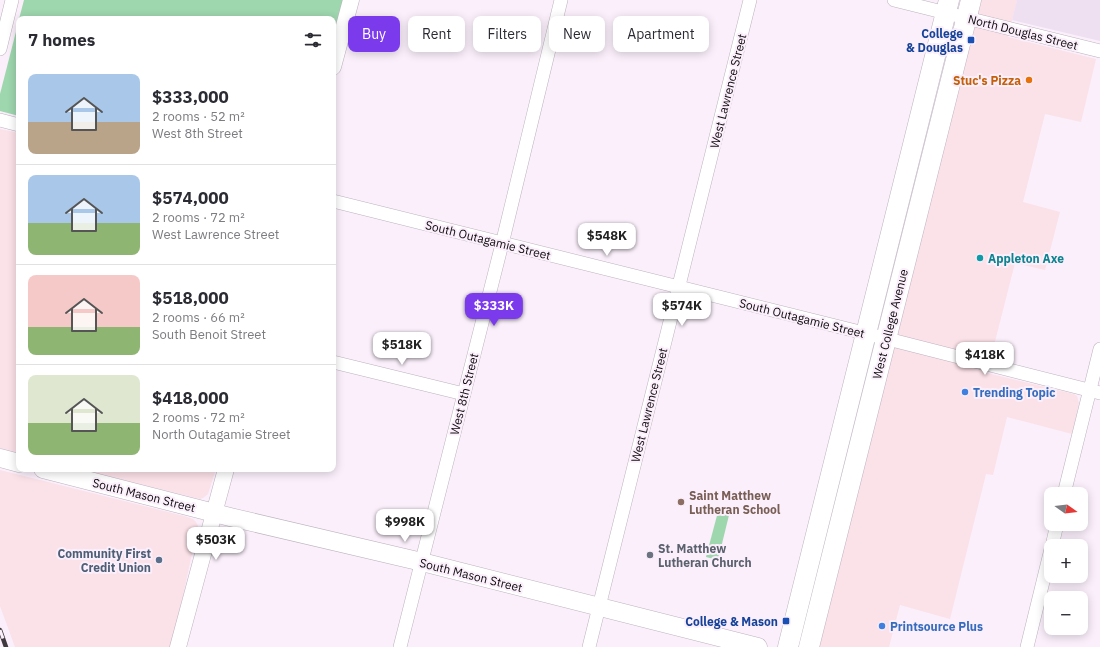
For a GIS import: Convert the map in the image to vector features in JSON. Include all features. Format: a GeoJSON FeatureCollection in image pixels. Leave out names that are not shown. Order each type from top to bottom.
{"type":"FeatureCollection","features":[{"type":"Feature","properties":{"kind":"main road","name":"West College Avenue"},"geometry":{"type":"LineString","coordinates":[[809,647],[948,6]]}},
{"type":"Feature","properties":{"kind":"main road","name":"West College Avenue"},"geometry":{"type":"LineString","coordinates":[[788,647],[969,9]]}},
{"type":"Feature","properties":{"kind":"main road"},"geometry":{"type":"LineString","coordinates":[[0,458],[16,462]]}},
{"type":"Feature","properties":{"kind":"main road","name":"South Mason Street"},"geometry":{"type":"LineString","coordinates":[[55,472],[214,513],[422,562],[758,647]]}},
{"type":"Feature","properties":{"kind":"street"},"geometry":{"type":"LineString","coordinates":[[0,49],[12,0]]}},
{"type":"Feature","properties":{"kind":"street"},"geometry":{"type":"LineString","coordinates":[[336,56],[351,0]]}},
{"type":"Feature","properties":{"kind":"street","name":"West 8th Street"},"geometry":{"type":"LineString","coordinates":[[400,647],[502,244],[561,0]]}},
{"type":"Feature","properties":{"kind":"street","name":"West Lawrence Street"},"geometry":{"type":"LineString","coordinates":[[589,647],[750,0]]}},
{"type":"Feature","properties":{"kind":"street","name":"North Douglas Street"},"geometry":{"type":"LineString","coordinates":[[894,0],[969,9],[1100,51]]}},
{"type":"Feature","properties":{"kind":"street"},"geometry":{"type":"LineString","coordinates":[[0,120],[16,124]]}},
{"type":"Feature","properties":{"kind":"street","name":"South Outagamie Street"},"geometry":{"type":"LineString","coordinates":[[336,202],[1095,391]]}},
{"type":"Feature","properties":{"kind":"street"},"geometry":{"type":"LineString","coordinates":[[1066,487],[1095,391],[1100,349]]}},
{"type":"Feature","properties":{"kind":"street"},"geometry":{"type":"LineString","coordinates":[[336,363],[464,394]]}},
{"type":"Feature","properties":{"kind":"street"},"geometry":{"type":"LineString","coordinates":[[178,647],[225,472]]}},
{"type":"Feature","properties":{"kind":"street"},"geometry":{"type":"LineString","coordinates":[[1027,647],[1044,576]]}},
{"type":"Feature","properties":{"kind":"shaded area"},"geometry":{"type":"Polygon","coordinates":[[[978,0],[1017,0],[1008,37],[1096,59],[1081,122],[1045,114],[1023,202],[1060,212],[1045,270],[1015,263],[987,373],[1077,396],[1079,403],[1072,434],[1007,417],[993,475],[986,474],[950,619],[900,605],[889,647],[818,647],[978,0]]]}},
{"type":"Feature","properties":{"kind":"shaded area"},"geometry":{"type":"Polygon","coordinates":[[[1017,0],[1100,0],[1100,41],[1012,20],[1017,0]]]}},
{"type":"Feature","properties":{"kind":"shaded area"},"geometry":{"type":"Polygon","coordinates":[[[0,129],[16,132],[16,452],[0,448],[0,129]]]}},
{"type":"Feature","properties":{"kind":"shaded area"},"geometry":{"type":"Polygon","coordinates":[[[0,470],[184,516],[193,519],[196,522],[198,526],[198,534],[170,647],[15,647],[0,606],[0,470]]]}},
{"type":"Feature","properties":{"kind":"shaded area"},"geometry":{"type":"Polygon","coordinates":[[[92,472],[215,472],[208,494],[200,499],[92,472]]]}},
{"type":"Feature","properties":{"kind":"green space"},"geometry":{"type":"Polygon","coordinates":[[[24,0],[343,0],[336,26],[336,16],[20,16],[24,0]]]}},
{"type":"Feature","properties":{"kind":"green space"},"geometry":{"type":"Polygon","coordinates":[[[16,32],[16,115],[0,111],[0,94],[16,32]]]}},
{"type":"Feature","properties":{"kind":"green space"},"geometry":{"type":"Polygon","coordinates":[[[719,508],[730,511],[718,560],[706,557],[719,508]]]}},
{"type":"Feature","properties":{"kind":"railway"},"geometry":{"type":"LineString","coordinates":[[0,630],[6,647]]}},
{"type":"Feature","properties":{"kind":"place","name":"College & Douglas"},"geometry":{"type":"Point","coordinates":[971,40]}},
{"type":"Feature","properties":{"kind":"place","name":"Stuc's Pizza"},"geometry":{"type":"Point","coordinates":[1029,80]}},
{"type":"Feature","properties":{"kind":"place","name":"Appleton Axe"},"geometry":{"type":"Point","coordinates":[980,258]}},
{"type":"Feature","properties":{"kind":"place","name":"Trending Topic"},"geometry":{"type":"Point","coordinates":[965,392]}},
{"type":"Feature","properties":{"kind":"place","name":"Saint Matthew Lutheran School"},"geometry":{"type":"Point","coordinates":[681,502]}},
{"type":"Feature","properties":{"kind":"place","name":"St. Matthew Lutheran Church"},"geometry":{"type":"Point","coordinates":[650,555]}},
{"type":"Feature","properties":{"kind":"place","name":"Community First Credit Union"},"geometry":{"type":"Point","coordinates":[159,560]}},
{"type":"Feature","properties":{"kind":"place","name":"College & Mason"},"geometry":{"type":"Point","coordinates":[786,621]}},
{"type":"Feature","properties":{"kind":"place","name":"Printsource Plus"},"geometry":{"type":"Point","coordinates":[882,626]}}]}
